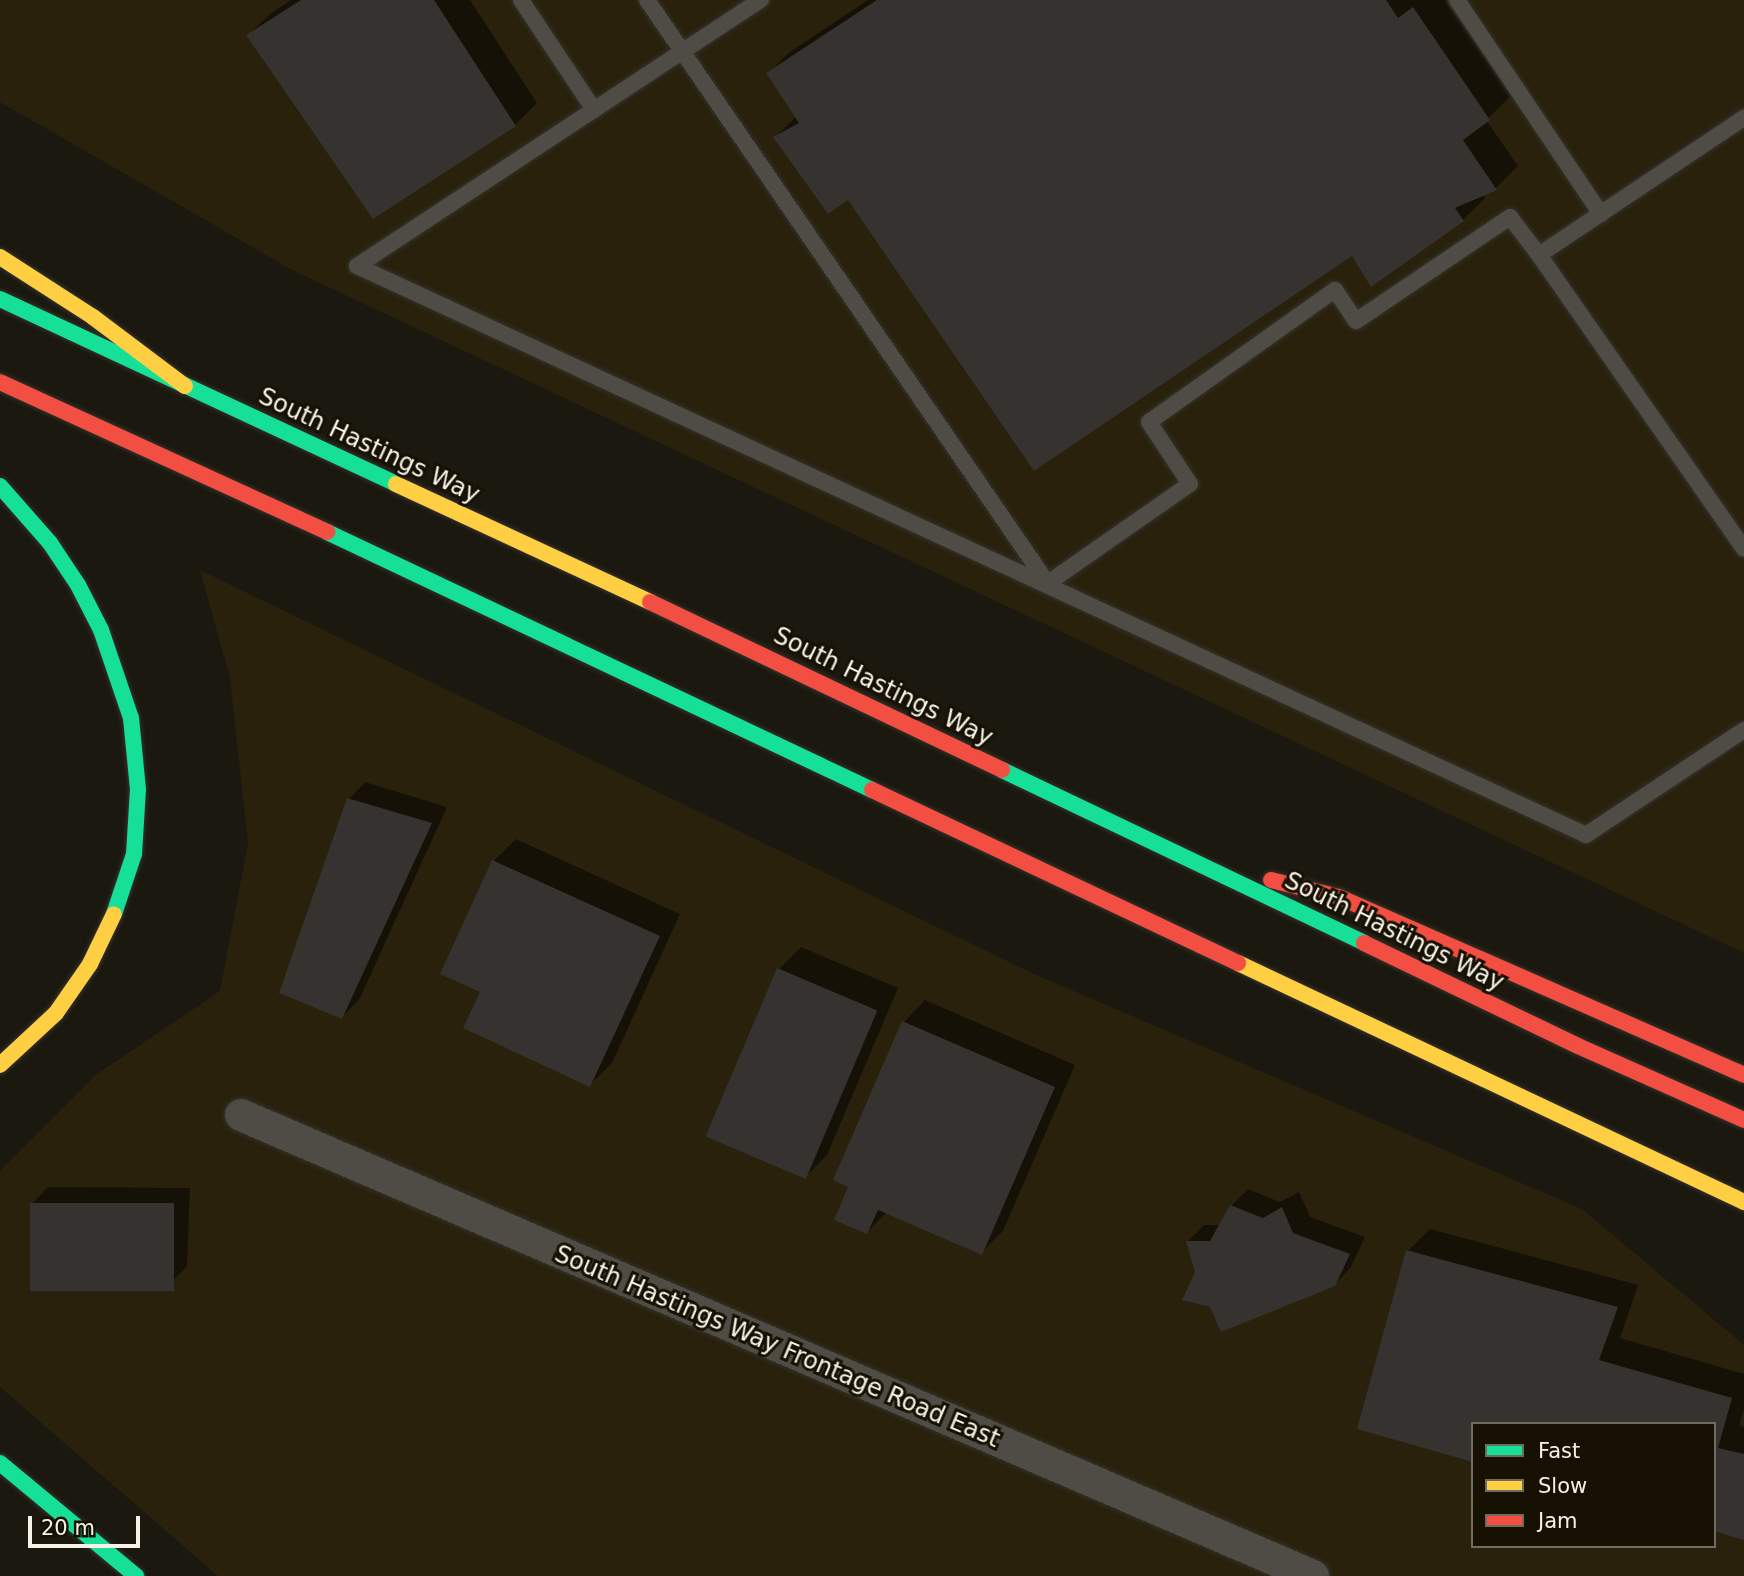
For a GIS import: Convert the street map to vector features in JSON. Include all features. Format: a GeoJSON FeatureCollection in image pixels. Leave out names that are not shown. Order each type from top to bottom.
{"type":"FeatureCollection","features":[{"type":"Feature","properties":{"kind":"main road"},"geometry":{"type":"LineString","coordinates":[[0,257],[93,317],[185,386]]}},
{"type":"Feature","properties":{"kind":"main road","name":"South Hastings Way"},"geometry":{"type":"LineString","coordinates":[[0,299],[765,656],[1578,1046],[1744,1120]]}},
{"type":"Feature","properties":{"kind":"main road"},"geometry":{"type":"LineString","coordinates":[[0,382],[184,464],[1744,1202]]}},
{"type":"Feature","properties":{"kind":"main road"},"geometry":{"type":"LineString","coordinates":[[0,486],[50,543],[78,585],[101,630],[119,674],[131,719],[138,789],[130,871],[118,909],[100,946],[56,1013],[0,1065]]}},
{"type":"Feature","properties":{"kind":"main road"},"geometry":{"type":"LineString","coordinates":[[1192,860],[1339,897],[1744,1075]]}},
{"type":"Feature","properties":{"kind":"main road"},"geometry":{"type":"LineString","coordinates":[[1718,1192],[1744,1216]]}},
{"type":"Feature","properties":{"kind":"main road"},"geometry":{"type":"LineString","coordinates":[[0,1463],[136,1576]]}},
{"type":"Feature","properties":{"kind":"street","name":"South Hastings Way Frontage Road East"},"geometry":{"type":"LineString","coordinates":[[241,1115],[1313,1576]]}},
{"type":"Feature","properties":{"kind":"lane"},"geometry":{"type":"LineString","coordinates":[[521,0],[594,110]]}},
{"type":"Feature","properties":{"kind":"lane"},"geometry":{"type":"LineString","coordinates":[[647,0],[1048,583]]}},
{"type":"Feature","properties":{"kind":"lane"},"geometry":{"type":"LineString","coordinates":[[761,0],[357,266],[1048,583],[1586,835],[1744,730]]}},
{"type":"Feature","properties":{"kind":"lane"},"geometry":{"type":"LineString","coordinates":[[1457,0],[1601,214]]}},
{"type":"Feature","properties":{"kind":"lane"},"geometry":{"type":"LineString","coordinates":[[1539,255],[1744,118]]}},
{"type":"Feature","properties":{"kind":"lane"},"geometry":{"type":"LineString","coordinates":[[1048,583],[1190,484],[1149,422],[1335,290],[1356,321],[1510,217],[1744,549]]}},
{"type":"Feature","properties":{"kind":"shaded area"},"geometry":{"type":"Polygon","coordinates":[[[0,0],[1744,0],[1744,953],[292,270],[0,102],[0,0]]]}},
{"type":"Feature","properties":{"kind":"shaded area"},"geometry":{"type":"Polygon","coordinates":[[[200,570],[1032,973],[1582,1209],[1744,1345],[1744,1576],[218,1576],[0,1387],[0,1171],[97,1074],[220,991],[248,843],[230,678],[200,570]]]}},
{"type":"Feature","properties":{"kind":"building"},"geometry":{"type":"Polygon","coordinates":[[[301,0],[434,0],[516,126],[373,219],[246,35],[301,0]]]}},
{"type":"Feature","properties":{"kind":"building"},"geometry":{"type":"Polygon","coordinates":[[[877,0],[1386,0],[1398,18],[1413,7],[1490,120],[1463,140],[1497,190],[1455,208],[1464,221],[1371,287],[1352,256],[1034,471],[848,200],[828,214],[773,137],[799,123],[766,73],[877,0]]]}},
{"type":"Feature","properties":{"kind":"building"},"geometry":{"type":"Polygon","coordinates":[[[347,798],[432,823],[342,1019],[279,993],[347,798]]]}},
{"type":"Feature","properties":{"kind":"building"},"geometry":{"type":"Polygon","coordinates":[[[492,860],[660,936],[590,1087],[463,1028],[480,992],[440,974],[492,860]]]}},
{"type":"Feature","properties":{"kind":"building"},"geometry":{"type":"Polygon","coordinates":[[[777,968],[877,1011],[806,1179],[705,1136],[777,968]]]}},
{"type":"Feature","properties":{"kind":"building"},"geometry":{"type":"Polygon","coordinates":[[[902,1021],[1055,1087],[982,1255],[878,1210],[867,1234],[834,1220],[848,1187],[833,1180],[902,1021]]]}},
{"type":"Feature","properties":{"kind":"building"},"geometry":{"type":"Polygon","coordinates":[[[30,1203],[174,1203],[174,1291],[30,1291],[30,1203]]]}},
{"type":"Feature","properties":{"kind":"building"},"geometry":{"type":"Polygon","coordinates":[[[1230,1205],[1263,1218],[1282,1207],[1293,1233],[1350,1254],[1335,1286],[1221,1332],[1210,1307],[1182,1300],[1195,1272],[1186,1241],[1210,1241],[1230,1205]]]}},
{"type":"Feature","properties":{"kind":"building"},"geometry":{"type":"Polygon","coordinates":[[[1406,1250],[1618,1307],[1599,1360],[1732,1398],[1718,1448],[1744,1454],[1744,1540],[1716,1532],[1716,1422],[1471,1422],[1471,1461],[1357,1429],[1406,1250]]]}},
{"type":"Feature","properties":{"kind":"traffic: fast"},"geometry":{"type":"LineString","coordinates":[[0,299],[396,484]]}},
{"type":"Feature","properties":{"kind":"traffic: fast"},"geometry":{"type":"LineString","coordinates":[[0,486],[50,543],[78,585],[101,630],[131,718],[138,789],[134,854],[114,914]]}},
{"type":"Feature","properties":{"kind":"traffic: fast"},"geometry":{"type":"LineString","coordinates":[[327,532],[872,790]]}},
{"type":"Feature","properties":{"kind":"traffic: fast"},"geometry":{"type":"LineString","coordinates":[[1002,770],[1364,943]]}},
{"type":"Feature","properties":{"kind":"traffic: fast"},"geometry":{"type":"LineString","coordinates":[[0,1463],[136,1576]]}},
{"type":"Feature","properties":{"kind":"traffic: slow"},"geometry":{"type":"LineString","coordinates":[[0,257],[93,317],[185,386]]}},
{"type":"Feature","properties":{"kind":"traffic: slow"},"geometry":{"type":"LineString","coordinates":[[396,484],[650,602]]}},
{"type":"Feature","properties":{"kind":"traffic: slow"},"geometry":{"type":"LineString","coordinates":[[0,1065],[56,1013],[90,964],[114,914]]}},
{"type":"Feature","properties":{"kind":"traffic: slow"},"geometry":{"type":"LineString","coordinates":[[1238,963],[1744,1202]]}},
{"type":"Feature","properties":{"kind":"traffic: jam"},"geometry":{"type":"LineString","coordinates":[[0,382],[327,532]]}},
{"type":"Feature","properties":{"kind":"traffic: jam"},"geometry":{"type":"LineString","coordinates":[[650,602],[1002,770]]}},
{"type":"Feature","properties":{"kind":"traffic: jam"},"geometry":{"type":"LineString","coordinates":[[872,790],[1238,963]]}},
{"type":"Feature","properties":{"kind":"traffic: jam"},"geometry":{"type":"LineString","coordinates":[[1271,880],[1339,897],[1744,1075]]}},
{"type":"Feature","properties":{"kind":"traffic: jam"},"geometry":{"type":"LineString","coordinates":[[1364,943],[1578,1046],[1744,1120]]}}]}
